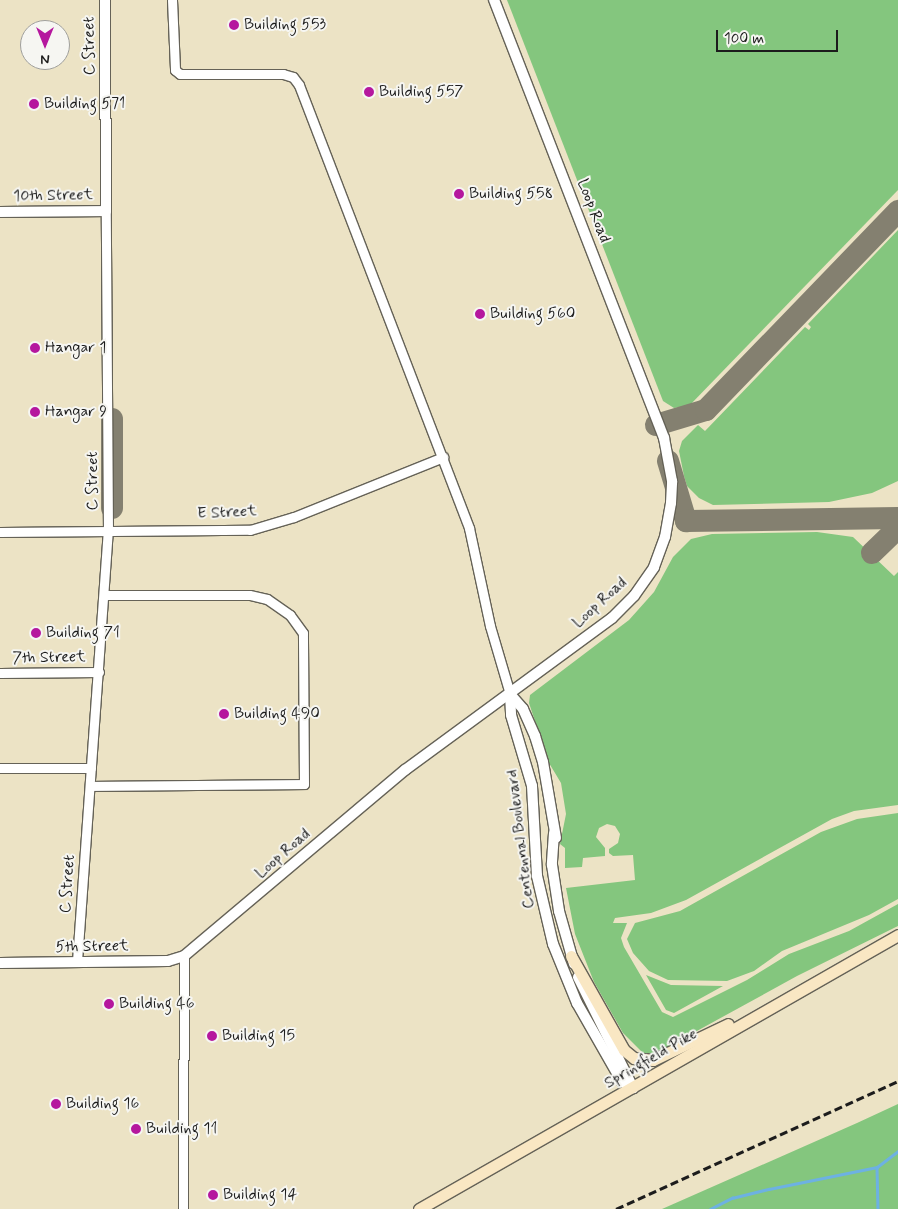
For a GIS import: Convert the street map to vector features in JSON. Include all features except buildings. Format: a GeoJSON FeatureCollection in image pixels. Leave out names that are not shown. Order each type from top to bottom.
{"type":"FeatureCollection","features":[{"type":"Feature","properties":{"kind":"main road","name":"Springfield Pike"},"geometry":{"type":"LineString","coordinates":[[419,1209],[898,935]]}},
{"type":"Feature","properties":{"kind":"main road"},"geometry":{"type":"LineString","coordinates":[[571,956],[624,1050],[641,1061],[653,1060],[782,1000]]}},
{"type":"Feature","properties":{"kind":"street","name":"C Street"},"geometry":{"type":"LineString","coordinates":[[77,961],[108,530],[105,0]]}},
{"type":"Feature","properties":{"kind":"street"},"geometry":{"type":"LineString","coordinates":[[172,0],[173,66],[180,74],[278,74],[297,81],[443,457],[475,546],[490,626],[510,694]]}},
{"type":"Feature","properties":{"kind":"street","name":"Loop Road"},"geometry":{"type":"LineString","coordinates":[[184,956],[394,778],[612,618],[634,596],[654,567],[665,537],[672,481],[664,438],[651,400],[494,0]]}},
{"type":"Feature","properties":{"kind":"street","name":"10th Street"},"geometry":{"type":"LineString","coordinates":[[0,212],[106,211]]}},
{"type":"Feature","properties":{"kind":"street","name":"E Street"},"geometry":{"type":"LineString","coordinates":[[0,532],[262,528],[443,457]]}},
{"type":"Feature","properties":{"kind":"street"},"geometry":{"type":"LineString","coordinates":[[90,786],[304,784],[303,633],[290,615],[267,600],[249,595],[104,595]]}},
{"type":"Feature","properties":{"kind":"street","name":"7th Street"},"geometry":{"type":"LineString","coordinates":[[0,674],[99,672]]}},
{"type":"Feature","properties":{"kind":"street","name":"Centennal Boulevard"},"geometry":{"type":"LineString","coordinates":[[510,694],[523,709],[535,736],[543,762],[558,849],[554,875],[559,911],[571,956],[588,1000],[633,1088]]}},
{"type":"Feature","properties":{"kind":"street","name":"Centennal Boulevard"},"geometry":{"type":"LineString","coordinates":[[510,694],[511,715],[532,786],[537,876],[553,944],[576,1003],[622,1082],[633,1088]]}},
{"type":"Feature","properties":{"kind":"street"},"geometry":{"type":"LineString","coordinates":[[0,768],[92,768]]}},
{"type":"Feature","properties":{"kind":"street"},"geometry":{"type":"LineString","coordinates":[[183,1209],[184,956]]}},
{"type":"Feature","properties":{"kind":"street","name":"5th Street"},"geometry":{"type":"LineString","coordinates":[[0,964],[77,961],[168,961],[184,956]]}},
{"type":"Feature","properties":{"kind":"green space"},"geometry":{"type":"Polygon","coordinates":[[[507,0],[898,0],[898,190],[689,406],[674,408],[663,401],[507,0]]]}},
{"type":"Feature","properties":{"kind":"green space"},"geometry":{"type":"Polygon","coordinates":[[[898,230],[898,481],[872,493],[829,502],[713,505],[699,498],[687,486],[684,476],[679,451],[682,441],[698,425],[705,431],[805,327],[809,330],[811,327],[808,324],[898,230]]]}},
{"type":"Feature","properties":{"kind":"green space"},"geometry":{"type":"Polygon","coordinates":[[[817,532],[853,537],[894,576],[898,572],[898,805],[854,811],[832,819],[686,900],[651,913],[615,918],[613,923],[627,923],[621,938],[624,947],[662,1012],[673,1017],[747,980],[789,954],[849,931],[898,904],[898,926],[797,976],[655,1054],[641,1055],[642,1052],[623,1033],[594,982],[575,934],[566,888],[635,880],[633,855],[613,856],[609,853],[609,849],[618,843],[620,834],[615,826],[607,824],[599,828],[596,837],[605,848],[605,856],[583,858],[582,867],[565,868],[565,848],[560,844],[566,814],[561,783],[549,763],[529,703],[530,695],[629,620],[654,592],[673,557],[691,539],[712,534],[817,532]]]}},
{"type":"Feature","properties":{"kind":"green space"},"geometry":{"type":"Polygon","coordinates":[[[898,813],[898,899],[869,915],[782,951],[754,971],[727,981],[668,980],[649,971],[633,953],[627,939],[635,923],[680,911],[821,832],[857,819],[898,813]]]}},
{"type":"Feature","properties":{"kind":"green space"},"geometry":{"type":"Polygon","coordinates":[[[646,975],[671,985],[723,986],[674,1013],[666,1010],[646,975]]]}},
{"type":"Feature","properties":{"kind":"green space"},"geometry":{"type":"Polygon","coordinates":[[[898,1104],[898,1209],[662,1209],[857,1123],[898,1104]]]}},
{"type":"Feature","properties":{"kind":"waterway"},"geometry":{"type":"LineString","coordinates":[[710,1209],[732,1198],[877,1167],[898,1151]]}},
{"type":"Feature","properties":{"kind":"waterway"},"geometry":{"type":"LineString","coordinates":[[877,1168],[878,1209]]}},
{"type":"Feature","properties":{"kind":"taxiway"},"geometry":{"type":"LineString","coordinates":[[656,425],[706,410],[898,211]]}},
{"type":"Feature","properties":{"kind":"taxiway"},"geometry":{"type":"LineString","coordinates":[[112,419],[112,508]]}},
{"type":"Feature","properties":{"kind":"taxiway"},"geometry":{"type":"LineString","coordinates":[[668,461],[686,521],[898,518]]}},
{"type":"Feature","properties":{"kind":"taxiway"},"geometry":{"type":"LineString","coordinates":[[872,553],[898,528]]}},
{"type":"Feature","properties":{"kind":"railway"},"geometry":{"type":"LineString","coordinates":[[616,1209],[898,1081]]}},
{"type":"Feature","properties":{"kind":"place","name":"Building 553"},"geometry":{"type":"Point","coordinates":[234,25]}},
{"type":"Feature","properties":{"kind":"place","name":"Building 557"},"geometry":{"type":"Point","coordinates":[369,92]}},
{"type":"Feature","properties":{"kind":"place","name":"Building 571"},"geometry":{"type":"Point","coordinates":[34,104]}},
{"type":"Feature","properties":{"kind":"place","name":"Building 558"},"geometry":{"type":"Point","coordinates":[459,194]}},
{"type":"Feature","properties":{"kind":"place","name":"Building 560"},"geometry":{"type":"Point","coordinates":[480,314]}},
{"type":"Feature","properties":{"kind":"place","name":"Hangar 1"},"geometry":{"type":"Point","coordinates":[35,348]}},
{"type":"Feature","properties":{"kind":"place","name":"Hangar 9"},"geometry":{"type":"Point","coordinates":[35,412]}},
{"type":"Feature","properties":{"kind":"place","name":"Building 71"},"geometry":{"type":"Point","coordinates":[36,633]}},
{"type":"Feature","properties":{"kind":"place","name":"Building 490"},"geometry":{"type":"Point","coordinates":[224,714]}},
{"type":"Feature","properties":{"kind":"place","name":"Building 46"},"geometry":{"type":"Point","coordinates":[109,1004]}},
{"type":"Feature","properties":{"kind":"place","name":"Building 15"},"geometry":{"type":"Point","coordinates":[212,1036]}},
{"type":"Feature","properties":{"kind":"place","name":"Building 16"},"geometry":{"type":"Point","coordinates":[56,1104]}},
{"type":"Feature","properties":{"kind":"place","name":"Building 11"},"geometry":{"type":"Point","coordinates":[136,1129]}},
{"type":"Feature","properties":{"kind":"place","name":"Building 14"},"geometry":{"type":"Point","coordinates":[213,1195]}}]}
